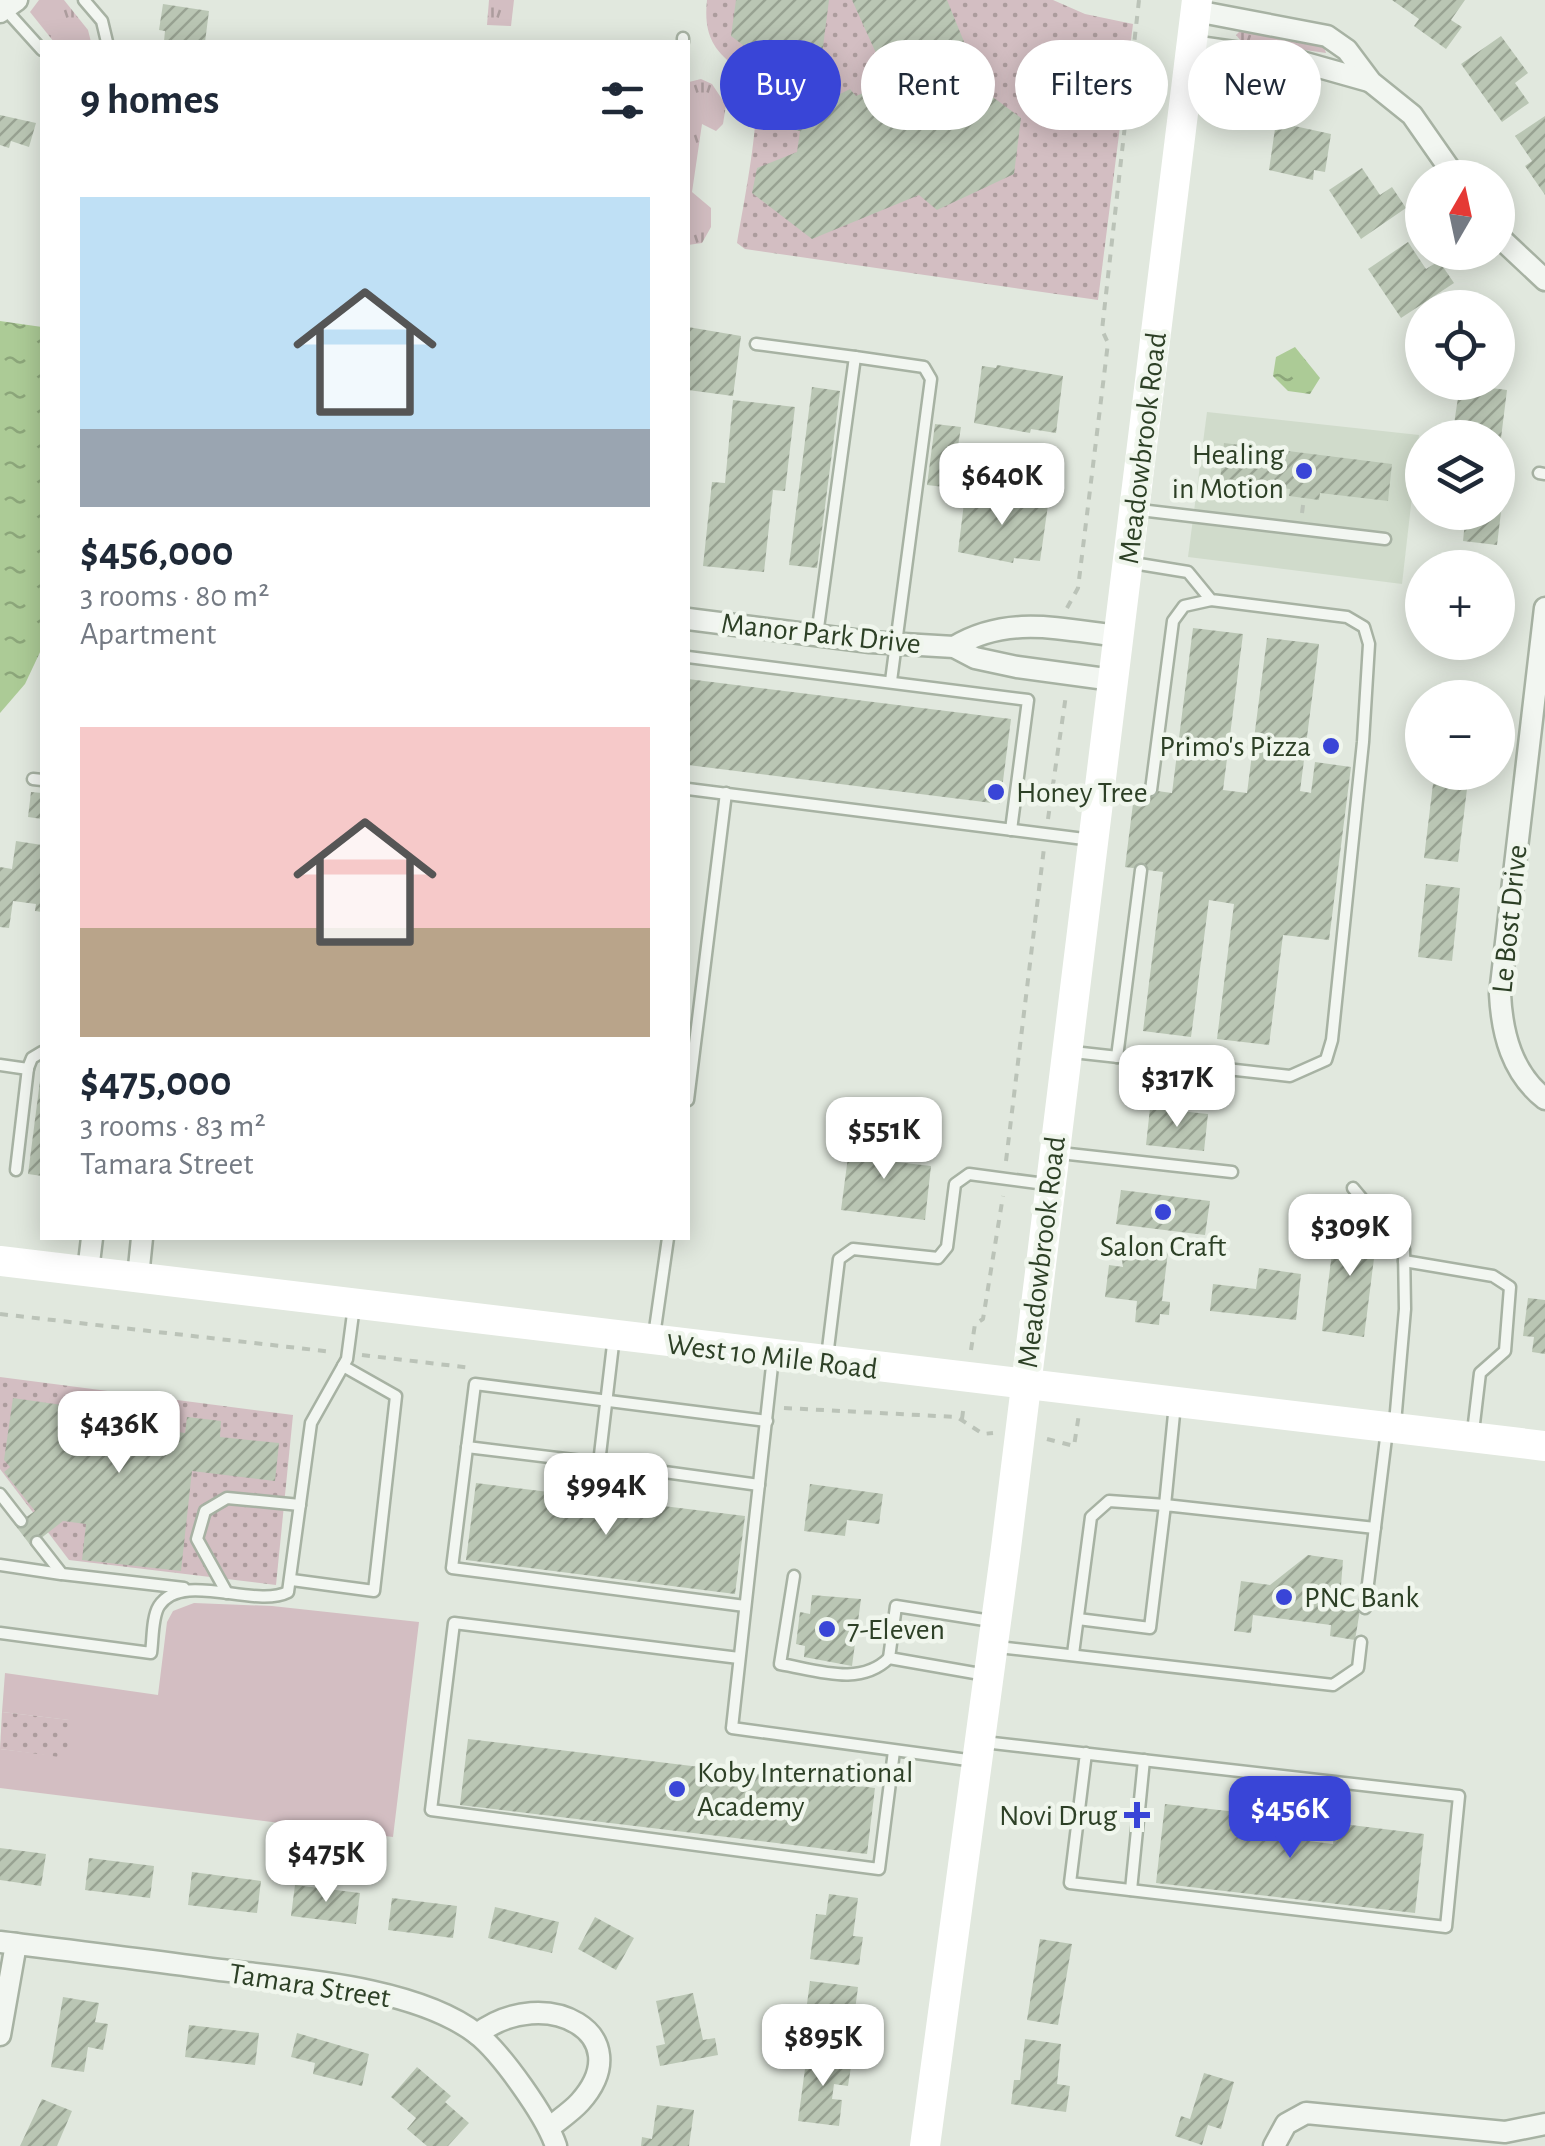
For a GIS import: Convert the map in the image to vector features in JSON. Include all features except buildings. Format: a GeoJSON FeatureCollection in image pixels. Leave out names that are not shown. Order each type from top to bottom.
{"type":"FeatureCollection","features":[{"type":"Feature","properties":{"kind":"street","name":"Meadowbrook Road"},"geometry":{"type":"LineString","coordinates":[[1193,40],[1197,6]]}},
{"type":"Feature","properties":{"kind":"street"},"geometry":{"type":"LineString","coordinates":[[1197,6],[1327,36],[1346,50],[1371,82],[1412,115],[1443,160]]}},
{"type":"Feature","properties":{"kind":"street"},"geometry":{"type":"LineString","coordinates":[[1321,68],[1371,82]]}},
{"type":"Feature","properties":{"kind":"street","name":"Meadowbrook Road"},"geometry":{"type":"LineString","coordinates":[[924,2146],[992,1648],[1188,78]]}},
{"type":"Feature","properties":{"kind":"street"},"geometry":{"type":"LineString","coordinates":[[1515,252],[1545,280]]}},
{"type":"Feature","properties":{"kind":"street","name":"Le Bost Drive"},"geometry":{"type":"LineString","coordinates":[[1545,608],[1500,994],[1512,1057],[1532,1089],[1545,1099]]}},
{"type":"Feature","properties":{"kind":"street","name":"Manor Park Drive"},"geometry":{"type":"LineString","coordinates":[[690,619],[954,646],[975,658],[1017,667],[1113,680]]}},
{"type":"Feature","properties":{"kind":"street","name":"Manor Park Drive"},"geometry":{"type":"LineString","coordinates":[[954,646],[980,631],[1015,624],[1118,636]]}},
{"type":"Feature","properties":{"kind":"street"},"geometry":{"type":"LineString","coordinates":[[88,1271],[92,1240]]}},
{"type":"Feature","properties":{"kind":"street"},"geometry":{"type":"LineString","coordinates":[[138,1278],[142,1240]]}},
{"type":"Feature","properties":{"kind":"street","name":"West 10 Mile Road"},"geometry":{"type":"LineString","coordinates":[[1,1267],[88,1271],[826,1363],[1545,1446]]}},
{"type":"Feature","properties":{"kind":"street"},"geometry":{"type":"LineString","coordinates":[[0,2035],[8,1943]]}},
{"type":"Feature","properties":{"kind":"street","name":"Tamara Street"},"geometry":{"type":"LineString","coordinates":[[8,1943],[343,1986],[409,2001],[477,2034],[553,2137]]}},
{"type":"Feature","properties":{"kind":"street"},"geometry":{"type":"LineString","coordinates":[[477,2034],[496,2020],[551,2011],[571,2017],[591,2036],[598,2054],[596,2075],[582,2101],[553,2137]]}},
{"type":"Feature","properties":{"kind":"street"},"geometry":{"type":"LineString","coordinates":[[1274,2146],[1286,2124],[1306,2113],[1505,2132],[1545,2124]]}},
{"type":"Feature","properties":{"kind":"lane"},"geometry":{"type":"LineString","coordinates":[[84,0],[102,21],[107,40]]}},
{"type":"Feature","properties":{"kind":"lane"},"geometry":{"type":"LineString","coordinates":[[7,7],[40,48]]}},
{"type":"Feature","properties":{"kind":"lane"},"geometry":{"type":"LineString","coordinates":[[756,344],[924,367],[931,375],[891,681]]}},
{"type":"Feature","properties":{"kind":"lane"},"geometry":{"type":"LineString","coordinates":[[817,635],[854,358]]}},
{"type":"Feature","properties":{"kind":"lane"},"geometry":{"type":"LineString","coordinates":[[1134,510],[1385,539]]}},
{"type":"Feature","properties":{"kind":"lane"},"geometry":{"type":"LineString","coordinates":[[1128,562],[1188,572],[1211,600]]}},
{"type":"Feature","properties":{"kind":"lane"},"geometry":{"type":"LineString","coordinates":[[1066,1052],[1290,1076],[1326,1060],[1332,1040],[1369,644],[1364,627],[1347,617],[1211,600],[1184,606],[1172,621],[1152,790]]}},
{"type":"Feature","properties":{"kind":"lane"},"geometry":{"type":"LineString","coordinates":[[690,657],[1028,700],[1011,830]]}},
{"type":"Feature","properties":{"kind":"lane"},"geometry":{"type":"LineString","coordinates":[[690,788],[1093,840]]}},
{"type":"Feature","properties":{"kind":"lane"},"geometry":{"type":"LineString","coordinates":[[690,1079],[726,793]]}},
{"type":"Feature","properties":{"kind":"lane"},"geometry":{"type":"LineString","coordinates":[[1117,1057],[1142,870]]}},
{"type":"Feature","properties":{"kind":"lane"},"geometry":{"type":"LineString","coordinates":[[16,1170],[28,1070],[32,1058],[40,1053]]}},
{"type":"Feature","properties":{"kind":"lane"},"geometry":{"type":"LineString","coordinates":[[0,1065],[28,1070]]}},
{"type":"Feature","properties":{"kind":"lane"},"geometry":{"type":"LineString","coordinates":[[1054,1152],[1232,1172]]}},
{"type":"Feature","properties":{"kind":"lane"},"geometry":{"type":"LineString","coordinates":[[826,1363],[839,1260],[853,1249],[938,1258],[947,1248],[955,1184],[969,1174],[1050,1184]]}},
{"type":"Feature","properties":{"kind":"lane"},"geometry":{"type":"LineString","coordinates":[[1353,1188],[1404,1249],[1405,1308],[1365,1608]]}},
{"type":"Feature","properties":{"kind":"lane"},"geometry":{"type":"LineString","coordinates":[[654,1342],[668,1240]]}},
{"type":"Feature","properties":{"kind":"lane"},"geometry":{"type":"LineString","coordinates":[[1404,1261],[1493,1276],[1510,1287],[1505,1351],[1480,1373],[1472,1438]]}},
{"type":"Feature","properties":{"kind":"lane"},"geometry":{"type":"LineString","coordinates":[[0,1565],[276,1598],[288,1592],[311,1423],[344,1366],[354,1304]]}},
{"type":"Feature","properties":{"kind":"lane"},"geometry":{"type":"LineString","coordinates":[[599,1464],[614,1335]]}},
{"type":"Feature","properties":{"kind":"lane"},"geometry":{"type":"LineString","coordinates":[[773,1356],[732,1728],[894,1751],[1086,1754],[1459,1796],[1446,1927],[1070,1884],[1086,1754]]}},
{"type":"Feature","properties":{"kind":"lane"},"geometry":{"type":"LineString","coordinates":[[292,1580],[374,1590],[396,1396],[344,1366]]}},
{"type":"Feature","properties":{"kind":"lane"},"geometry":{"type":"LineString","coordinates":[[746,1606],[452,1568],[475,1384],[766,1421]]}},
{"type":"Feature","properties":{"kind":"lane"},"geometry":{"type":"LineString","coordinates":[[1078,1620],[1150,1628],[1176,1403]]}},
{"type":"Feature","properties":{"kind":"lane"},"geometry":{"type":"LineString","coordinates":[[467,1447],[759,1485]]}},
{"type":"Feature","properties":{"kind":"lane"},"geometry":{"type":"LineString","coordinates":[[0,1494],[21,1521]]}},
{"type":"Feature","properties":{"kind":"lane"},"geometry":{"type":"LineString","coordinates":[[227,1593],[196,1539],[205,1511],[227,1498],[300,1505]]}},
{"type":"Feature","properties":{"kind":"lane"},"geometry":{"type":"LineString","coordinates":[[1073,1654],[1091,1517],[1109,1501],[1375,1528]]}},
{"type":"Feature","properties":{"kind":"lane"},"geometry":{"type":"LineString","coordinates":[[37,1542],[62,1574]]}},
{"type":"Feature","properties":{"kind":"lane"},"geometry":{"type":"LineString","coordinates":[[794,1576],[780,1664],[858,1676],[874,1673],[889,1658],[896,1606],[992,1648]]}},
{"type":"Feature","properties":{"kind":"lane"},"geometry":{"type":"LineString","coordinates":[[0,1633],[151,1652],[161,1603],[171,1596],[203,1591]]}},
{"type":"Feature","properties":{"kind":"lane"},"geometry":{"type":"LineString","coordinates":[[740,1658],[454,1623],[431,1810],[879,1869],[894,1751]]}},
{"type":"Feature","properties":{"kind":"lane"},"geometry":{"type":"LineString","coordinates":[[889,1658],[992,1648],[1333,1684],[1358,1668],[1361,1642]]}},
{"type":"Feature","properties":{"kind":"lane"},"geometry":{"type":"LineString","coordinates":[[1131,1890],[1144,1760]]}},
{"type":"Feature","properties":{"kind":"path"},"geometry":{"type":"LineString","coordinates":[[1062,629],[1067,607],[1078,588],[1106,362],[1104,312],[1139,0]]}},
{"type":"Feature","properties":{"kind":"path"},"geometry":{"type":"LineString","coordinates":[[1302,514],[1304,498]]}},
{"type":"Feature","properties":{"kind":"path"},"geometry":{"type":"LineString","coordinates":[[1063,689],[1066,694],[990,1297],[983,1320],[975,1324],[962,1419],[982,1434],[1074,1446],[1082,1392]]}},
{"type":"Feature","properties":{"kind":"shaded area"},"geometry":{"type":"Polygon","coordinates":[[[1207,412],[1405,433],[1405,530],[1408,530],[1402,584],[1188,557],[1207,412]]]}},
{"type":"Feature","properties":{"kind":"green space"},"geometry":{"type":"Polygon","coordinates":[[[39,0],[64,0],[88,30],[90,40],[52,40],[30,12],[39,0]]]}},
{"type":"Feature","properties":{"kind":"green space"},"geometry":{"type":"Polygon","coordinates":[[[489,0],[514,0],[511,26],[487,25],[489,0]]]}},
{"type":"Feature","properties":{"kind":"green space"},"geometry":{"type":"Polygon","coordinates":[[[707,0],[1053,0],[1085,14],[1133,24],[1131,40],[1015,40],[1015,130],[1120,130],[1098,300],[745,249],[737,243],[754,130],[841,130],[841,40],[720,40],[720,51],[710,37],[707,0]]]}},
{"type":"Feature","properties":{"kind":"green space"},"geometry":{"type":"Polygon","coordinates":[[[1242,29],[1304,40],[1240,40],[1236,35],[1242,29]]]}},
{"type":"Feature","properties":{"kind":"green space"},"geometry":{"type":"Polygon","coordinates":[[[701,79],[712,84],[720,96],[720,127],[716,131],[702,124],[692,192],[711,208],[711,227],[702,243],[690,245],[690,82],[701,79]]]}},
{"type":"Feature","properties":{"kind":"green space"},"geometry":{"type":"Polygon","coordinates":[[[0,1377],[293,1415],[276,1585],[69,1560],[0,1469],[0,1377]]]}},
{"type":"Feature","properties":{"kind":"green space"},"geometry":{"type":"Polygon","coordinates":[[[194,1603],[272,1606],[419,1622],[393,1837],[0,1788],[0,1749],[66,1757],[69,1720],[2,1712],[5,1673],[158,1695],[167,1622],[173,1611],[194,1603]]]}},
{"type":"Feature","properties":{"kind":"green space"},"geometry":{"type":"Polygon","coordinates":[[[2,1712],[70,1720],[67,1758],[0,1749],[2,1712]]]}},
{"type":"Feature","properties":{"kind":"water"},"geometry":{"type":"Polygon","coordinates":[[[0,321],[40,327],[40,652],[25,684],[0,713],[0,321]]]}},
{"type":"Feature","properties":{"kind":"water"},"geometry":{"type":"Polygon","coordinates":[[[1295,347],[1320,378],[1310,394],[1288,391],[1273,376],[1276,357],[1295,347]]]}},
{"type":"Feature","properties":{"kind":"place","name":"Healing in Motion"},"geometry":{"type":"Point","coordinates":[1304,471]}},
{"type":"Feature","properties":{"kind":"place","name":"Primo's Pizza"},"geometry":{"type":"Point","coordinates":[1331,746]}},
{"type":"Feature","properties":{"kind":"place","name":"Honey Tree"},"geometry":{"type":"Point","coordinates":[996,792]}},
{"type":"Feature","properties":{"kind":"place","name":"Salon Craft"},"geometry":{"type":"Point","coordinates":[1163,1212]}},
{"type":"Feature","properties":{"kind":"place","name":"PNC Bank"},"geometry":{"type":"Point","coordinates":[1284,1597]}},
{"type":"Feature","properties":{"kind":"place","name":"7-Eleven"},"geometry":{"type":"Point","coordinates":[827,1629]}},
{"type":"Feature","properties":{"kind":"place","name":"Koby International Academy"},"geometry":{"type":"Point","coordinates":[677,1789]}},
{"type":"Feature","properties":{"kind":"place","name":"Novi Drug"},"geometry":{"type":"Point","coordinates":[1137,1815]}}]}
